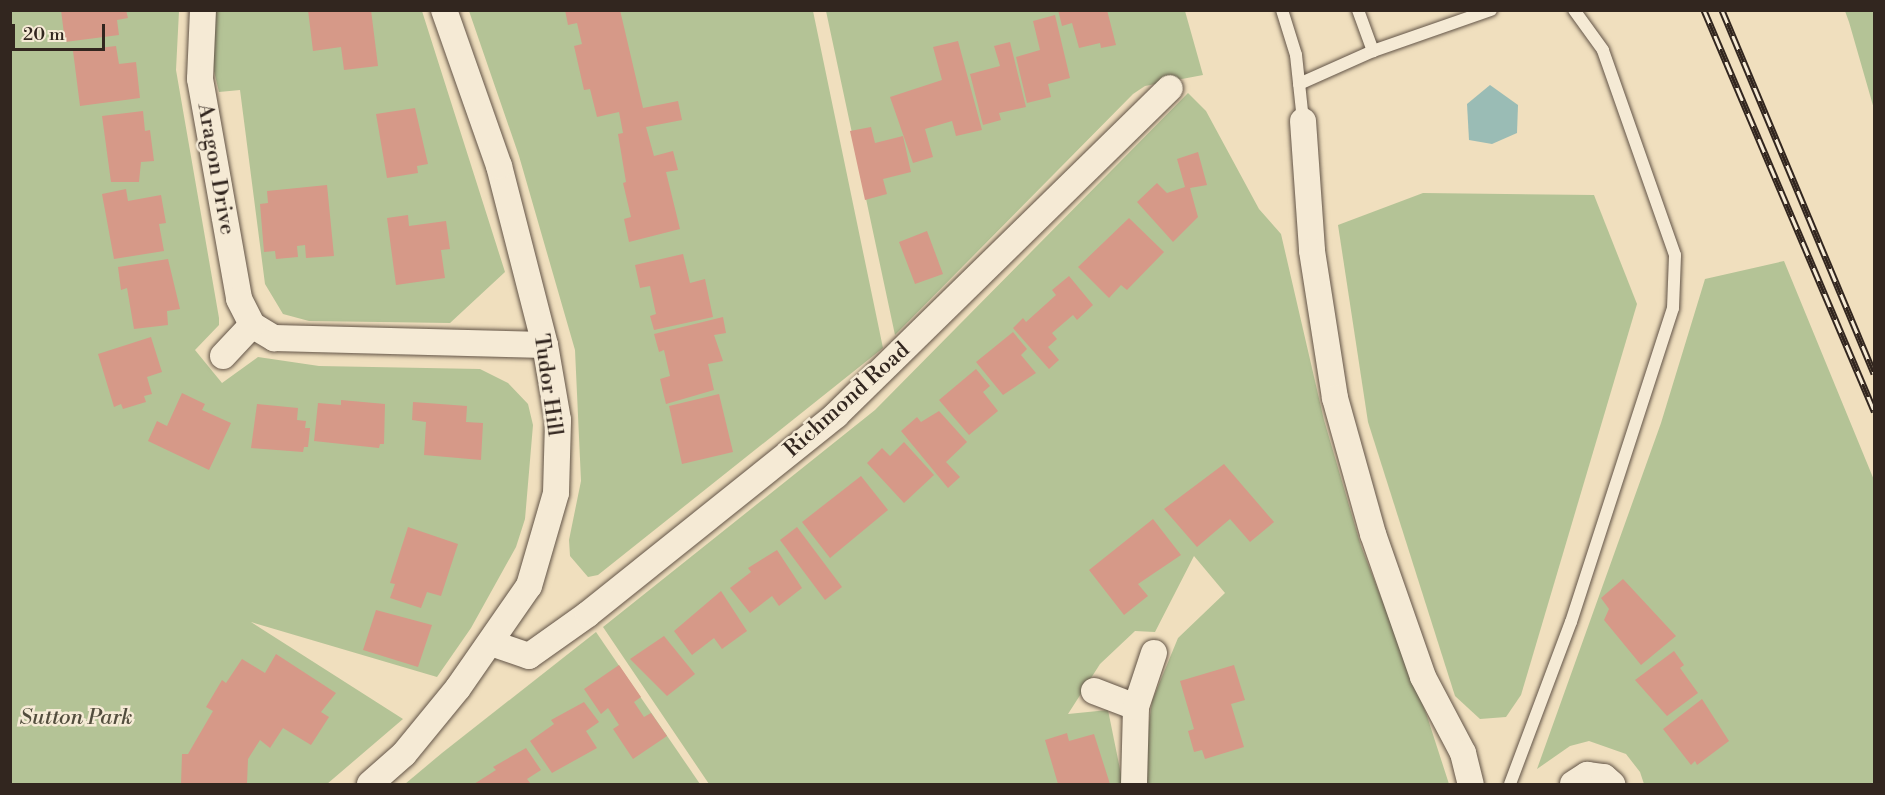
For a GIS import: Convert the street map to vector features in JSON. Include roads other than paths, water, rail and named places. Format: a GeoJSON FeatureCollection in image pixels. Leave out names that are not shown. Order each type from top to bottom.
{"type":"FeatureCollection","features":[{"type":"Feature","properties":{"kind":"street","name":"Aragon Drive"},"geometry":{"type":"LineString","coordinates":[[202,10],[200,79],[239,299],[252,325]]}},
{"type":"Feature","properties":{"kind":"street","name":"Tudor Hill"},"geometry":{"type":"LineString","coordinates":[[370,784],[404,754],[491,643],[529,586],[556,493],[558,420],[545,345],[499,166],[444,10]]}},
{"type":"Feature","properties":{"kind":"street","name":"Richmond Road"},"geometry":{"type":"LineString","coordinates":[[491,643],[529,656],[588,614],[836,415],[1170,88]]}},
{"type":"Feature","properties":{"kind":"street"},"geometry":{"type":"LineString","coordinates":[[1303,121],[1312,251],[1335,398],[1373,534],[1419,666],[1463,753],[1471,784]]}},
{"type":"Feature","properties":{"kind":"street"},"geometry":{"type":"LineString","coordinates":[[223,356],[252,325],[274,338],[545,345]]}},
{"type":"Feature","properties":{"kind":"street"},"geometry":{"type":"LineString","coordinates":[[1134,784],[1136,707],[1154,653]]}},
{"type":"Feature","properties":{"kind":"street"},"geometry":{"type":"LineString","coordinates":[[1094,691],[1136,707]]}},
{"type":"Feature","properties":{"kind":"street"},"geometry":{"type":"LineString","coordinates":[[1573,784],[1587,775],[1604,777],[1611,784]]}},
{"type":"Feature","properties":{"kind":"lane"},"geometry":{"type":"LineString","coordinates":[[1282,10],[1296,55],[1303,121]]}},
{"type":"Feature","properties":{"kind":"lane"},"geometry":{"type":"LineString","coordinates":[[1358,10],[1373,51]]}},
{"type":"Feature","properties":{"kind":"lane"},"geometry":{"type":"LineString","coordinates":[[1299,84],[1373,51],[1491,10]]}},
{"type":"Feature","properties":{"kind":"lane"},"geometry":{"type":"LineString","coordinates":[[1510,784],[1572,622],[1673,308],[1675,255],[1603,50],[1574,10]]}},
{"type":"Feature","properties":{"kind":"water"},"geometry":{"type":"Polygon","coordinates":[[[1490,85],[1518,105],[1517,133],[1492,144],[1469,140],[1467,104],[1490,85]]]}},
{"type":"Feature","properties":{"kind":"railway"},"geometry":{"type":"LineString","coordinates":[[1704,10],[1874,411]]}},
{"type":"Feature","properties":{"kind":"railway"},"geometry":{"type":"LineString","coordinates":[[1722,10],[1874,374]]}},
{"type":"Feature","properties":{"kind":"park label","name":"Sutton Park"},"geometry":{"type":"Point","coordinates":[76,718]}}]}
